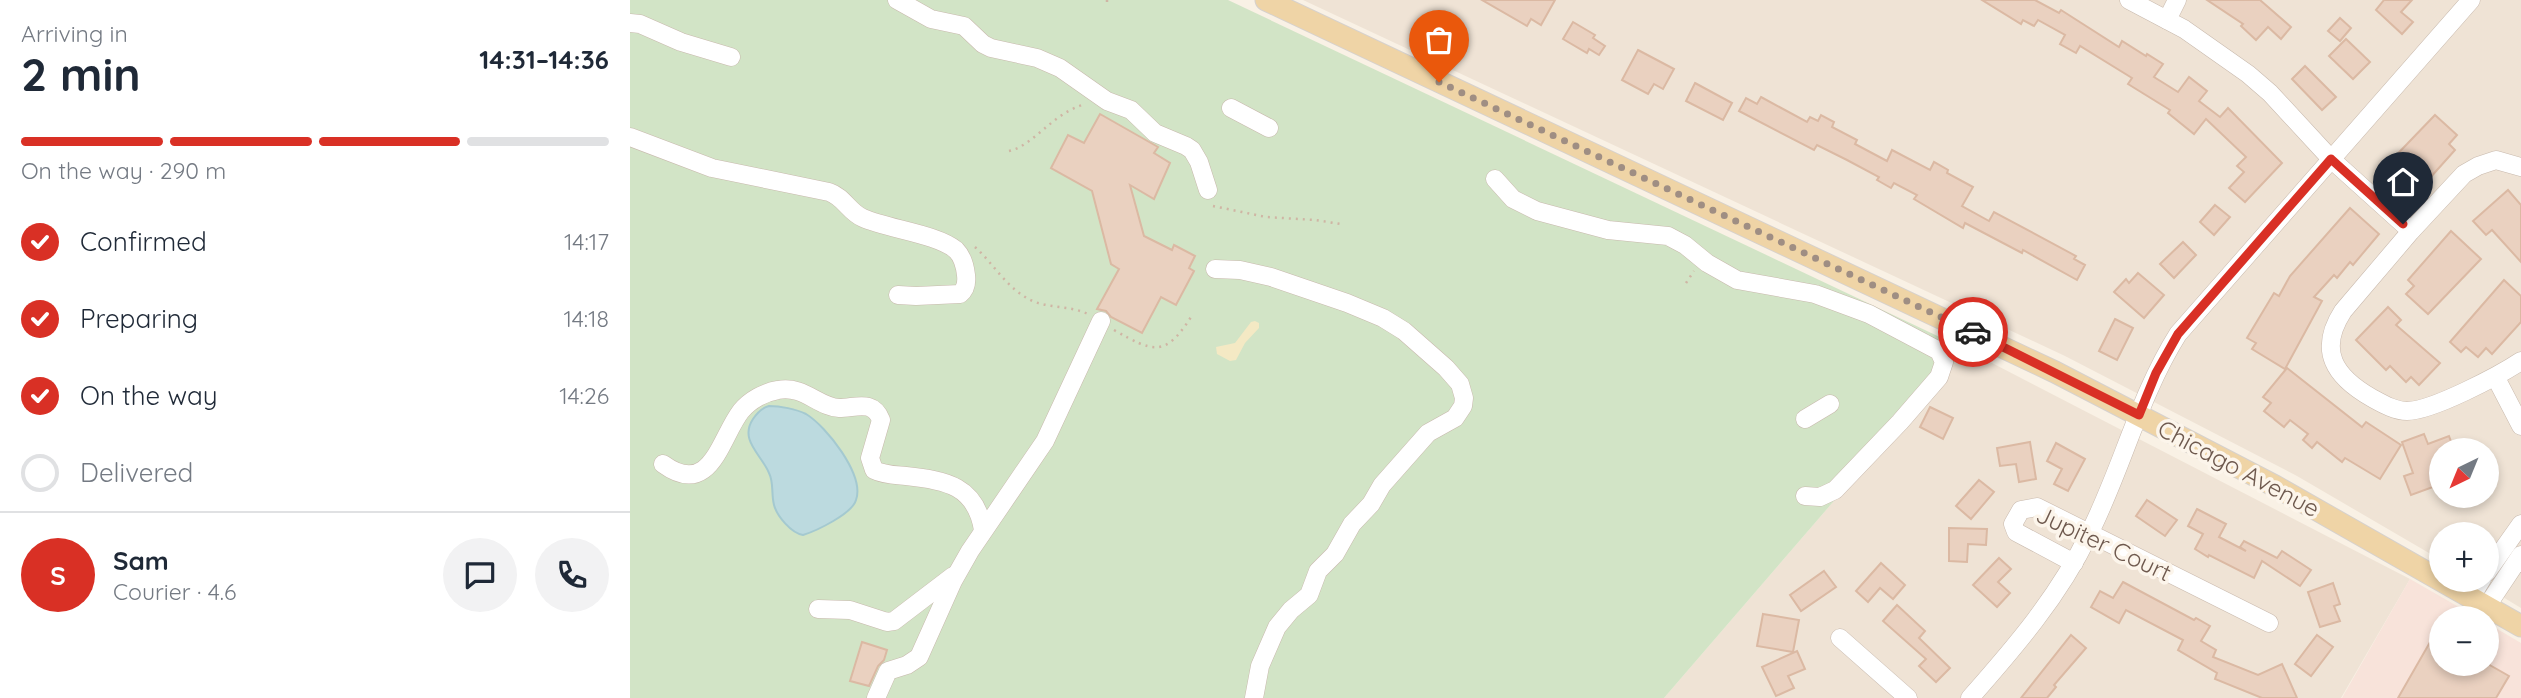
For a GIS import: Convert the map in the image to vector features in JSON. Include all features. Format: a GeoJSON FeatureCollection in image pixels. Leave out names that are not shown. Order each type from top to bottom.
{"type":"FeatureCollection","features":[{"type":"Feature","properties":{"kind":"main road","name":"Chicago Avenue"},"geometry":{"type":"LineString","coordinates":[[1266,0],[1946,319],[2139,415],[2480,594],[2521,626]]}},
{"type":"Feature","properties":{"kind":"street"},"geometry":{"type":"LineString","coordinates":[[897,0],[931,19],[964,26],[983,44],[1000,51],[1037,58],[1060,68],[1107,102],[1131,110],[1155,134],[1192,150],[1199,162],[1207,197]]}},
{"type":"Feature","properties":{"kind":"street"},"geometry":{"type":"LineString","coordinates":[[2129,0],[2229,58],[2270,93],[2331,159],[2411,231]]}},
{"type":"Feature","properties":{"kind":"street"},"geometry":{"type":"LineString","coordinates":[[2167,20],[2177,0]]}},
{"type":"Feature","properties":{"kind":"street"},"geometry":{"type":"LineString","coordinates":[[1970,698],[2042,613],[2074,563],[2090,533],[2156,373],[2178,334],[2469,1]]}},
{"type":"Feature","properties":{"kind":"street"},"geometry":{"type":"LineString","coordinates":[[630,23],[640,24],[702,49],[731,57]]}},
{"type":"Feature","properties":{"kind":"street"},"geometry":{"type":"LineString","coordinates":[[1231,108],[1269,128]]}},
{"type":"Feature","properties":{"kind":"street"},"geometry":{"type":"LineString","coordinates":[[630,137],[724,171],[837,194],[852,212],[867,220],[939,242],[954,248],[960,256],[967,282],[963,292],[956,296],[898,295]]}},
{"type":"Feature","properties":{"kind":"street"},"geometry":{"type":"LineString","coordinates":[[2521,167],[2496,160],[2464,174],[2411,231],[2336,323],[2330,348],[2338,371],[2356,389],[2390,407],[2408,411],[2496,378],[2521,361]]}},
{"type":"Feature","properties":{"kind":"street"},"geometry":{"type":"LineString","coordinates":[[1494,179],[1513,199],[1537,211],[1608,230],[1668,236],[1737,280],[1815,294],[1869,314],[1940,351],[1944,362],[1939,377],[1900,422],[1835,490],[1820,496],[1805,496]]}},
{"type":"Feature","properties":{"kind":"street"},"geometry":{"type":"LineString","coordinates":[[1215,269],[1240,270],[1271,277],[1383,318],[1404,331],[1446,368],[1460,384],[1464,398],[1463,406],[1455,418],[1428,433],[1382,485],[1371,504],[1352,524],[1335,554],[1318,571],[1309,595],[1291,610],[1277,627],[1260,666],[1254,698]]}},
{"type":"Feature","properties":{"kind":"street"},"geometry":{"type":"LineString","coordinates":[[876,698],[888,671],[907,665],[919,657],[959,571],[983,530],[1035,458],[1101,321]]}},
{"type":"Feature","properties":{"kind":"street"},"geometry":{"type":"LineString","coordinates":[[2496,378],[2521,426]]}},
{"type":"Feature","properties":{"kind":"street"},"geometry":{"type":"LineString","coordinates":[[663,464],[681,473],[704,470],[716,458],[747,405],[767,393],[788,389],[806,393],[835,408],[863,405],[875,410],[881,420],[870,458],[874,470],[885,474],[927,478],[965,492],[979,511],[983,530]]}},
{"type":"Feature","properties":{"kind":"street","name":"Jupiter Court"},"geometry":{"type":"LineString","coordinates":[[2074,563],[2016,533],[2013,524],[2021,510],[2037,507],[2269,623]]}},
{"type":"Feature","properties":{"kind":"street"},"geometry":{"type":"LineString","coordinates":[[2499,555],[2521,524]]}},
{"type":"Feature","properties":{"kind":"street"},"geometry":{"type":"LineString","coordinates":[[2480,594],[2521,555]]}},
{"type":"Feature","properties":{"kind":"street"},"geometry":{"type":"LineString","coordinates":[[818,608],[850,610],[887,622],[894,621],[959,571]]}},
{"type":"Feature","properties":{"kind":"street"},"geometry":{"type":"LineString","coordinates":[[1840,638],[1908,698]]}},
{"type":"Feature","properties":{"kind":"path"},"geometry":{"type":"LineString","coordinates":[[1010,151],[1021,147],[1069,109],[1107,102]]}},
{"type":"Feature","properties":{"kind":"path"},"geometry":{"type":"LineString","coordinates":[[1207,197],[1256,215],[1340,224]]}},
{"type":"Feature","properties":{"kind":"path"},"geometry":{"type":"LineString","coordinates":[[954,248],[972,245],[1007,283],[1027,298],[1042,304],[1083,312],[1143,345],[1160,347],[1172,342],[1191,317]]}},
{"type":"Feature","properties":{"kind":"shaded area"},"geometry":{"type":"Polygon","coordinates":[[[1303,0],[2521,0],[2521,608],[2495,592],[2499,592],[2499,522],[2429,522],[2429,553],[2297,476],[2065,356],[1303,0]]]}},
{"type":"Feature","properties":{"kind":"shaded area"},"geometry":{"type":"Polygon","coordinates":[[[1965,349],[2410,579],[2341,698],[1664,698],[1965,349]]]}},
{"type":"Feature","properties":{"kind":"shaded area"},"geometry":{"type":"Polygon","coordinates":[[[2410,579],[2457,606],[2429,606],[2429,676],[2499,676],[2499,630],[2521,643],[2521,698],[2342,698],[2410,579]]]}},
{"type":"Feature","properties":{"kind":"green space"},"geometry":{"type":"Polygon","coordinates":[[[630,0],[1228,0],[1965,349],[1664,698],[630,698],[630,0]]]}},
{"type":"Feature","properties":{"kind":"sand"},"geometry":{"type":"Polygon","coordinates":[[[1251,322],[1259,323],[1259,328],[1245,343],[1236,360],[1230,361],[1217,354],[1216,347],[1235,343],[1251,322]]]}},
{"type":"Feature","properties":{"kind":"water"},"geometry":{"type":"Polygon","coordinates":[[[769,406],[798,411],[814,420],[842,452],[855,478],[856,500],[848,511],[803,535],[789,528],[778,514],[774,505],[771,477],[748,434],[753,419],[769,406]]]}},
{"type":"Feature","properties":{"kind":"building"},"geometry":{"type":"Polygon","coordinates":[[[1482,0],[1555,0],[1541,25],[1531,19],[1527,26],[1482,0]]]}},
{"type":"Feature","properties":{"kind":"building"},"geometry":{"type":"Polygon","coordinates":[[[1982,0],[2035,0],[2059,13],[2061,10],[2119,47],[2122,41],[2146,56],[2147,54],[2163,64],[2154,77],[2178,92],[2189,77],[2207,91],[2199,101],[2220,117],[2228,108],[2282,163],[2245,202],[2229,188],[2244,172],[2237,166],[2246,157],[2206,119],[2194,134],[2168,113],[2170,110],[2128,84],[2132,78],[2080,46],[2076,53],[2060,44],[2065,35],[2038,20],[2034,26],[2023,20],[2021,24],[1982,0]]]}},
{"type":"Feature","properties":{"kind":"building"},"geometry":{"type":"Polygon","coordinates":[[[2207,0],[2260,0],[2291,27],[2281,39],[2268,27],[2256,40],[2241,26],[2243,24],[2207,0]]]}},
{"type":"Feature","properties":{"kind":"building"},"geometry":{"type":"Polygon","coordinates":[[[2384,0],[2412,0],[2401,12],[2413,22],[2402,34],[2376,10],[2384,0]]]}},
{"type":"Feature","properties":{"kind":"building"},"geometry":{"type":"Polygon","coordinates":[[[2340,18],[2351,28],[2340,41],[2328,31],[2340,18]]]}},
{"type":"Feature","properties":{"kind":"building"},"geometry":{"type":"Polygon","coordinates":[[[1573,22],[1595,35],[1593,38],[1605,46],[1599,55],[1589,49],[1587,53],[1563,39],[1573,22]]]}},
{"type":"Feature","properties":{"kind":"building"},"geometry":{"type":"Polygon","coordinates":[[[2346,39],[2370,62],[2353,79],[2329,56],[2346,39]]]}},
{"type":"Feature","properties":{"kind":"building"},"geometry":{"type":"Polygon","coordinates":[[[1638,50],[1674,69],[1663,89],[1654,84],[1648,94],[1622,80],[1638,50]]]}},
{"type":"Feature","properties":{"kind":"building"},"geometry":{"type":"Polygon","coordinates":[[[2305,66],[2336,97],[2322,110],[2292,79],[2305,66]]]}},
{"type":"Feature","properties":{"kind":"building"},"geometry":{"type":"Polygon","coordinates":[[[1695,83],[1732,103],[1723,120],[1686,101],[1695,83]]]}},
{"type":"Feature","properties":{"kind":"building"},"geometry":{"type":"Polygon","coordinates":[[[1761,97],[1807,122],[1810,117],[1818,121],[1821,115],[1834,122],[1832,127],[1857,140],[1855,144],[1887,161],[1892,150],[1930,170],[1934,162],[1948,170],[1947,173],[1973,187],[1962,206],[1989,221],[1994,212],[2076,256],[2074,259],[2085,265],[2077,280],[2023,250],[2022,253],[1965,223],[1963,228],[1914,199],[1917,195],[1894,183],[1891,188],[1877,180],[1879,177],[1847,160],[1817,145],[1814,150],[1739,111],[1746,98],[1757,104],[1761,97]]]}},
{"type":"Feature","properties":{"kind":"building"},"geometry":{"type":"Polygon","coordinates":[[[1100,114],[1158,147],[1154,153],[1170,163],[1154,199],[1130,185],[1144,236],[1172,250],[1174,245],[1195,256],[1189,268],[1194,271],[1176,305],[1161,297],[1142,333],[1111,317],[1106,311],[1097,309],[1119,269],[1111,264],[1092,191],[1051,168],[1068,135],[1084,143],[1100,114]]]}},
{"type":"Feature","properties":{"kind":"building"},"geometry":{"type":"Polygon","coordinates":[[[2435,115],[2457,135],[2449,144],[2455,150],[2412,198],[2382,170],[2435,115]]]}},
{"type":"Feature","properties":{"kind":"building"},"geometry":{"type":"Polygon","coordinates":[[[2508,190],[2521,205],[2521,262],[2492,230],[2486,235],[2473,221],[2508,190]]]}},
{"type":"Feature","properties":{"kind":"building"},"geometry":{"type":"Polygon","coordinates":[[[2215,205],[2230,217],[2214,235],[2200,222],[2215,205]]]}},
{"type":"Feature","properties":{"kind":"building"},"geometry":{"type":"Polygon","coordinates":[[[2350,208],[2379,234],[2353,265],[2350,262],[2337,278],[2334,275],[2314,297],[2322,301],[2285,369],[2252,349],[2256,343],[2247,338],[2274,293],[2279,296],[2290,276],[2350,208]]]}},
{"type":"Feature","properties":{"kind":"building"},"geometry":{"type":"Polygon","coordinates":[[[2451,231],[2481,259],[2428,314],[2406,294],[2414,286],[2408,280],[2451,231]]]}},
{"type":"Feature","properties":{"kind":"building"},"geometry":{"type":"Polygon","coordinates":[[[2183,242],[2196,255],[2174,278],[2160,264],[2183,242]]]}},
{"type":"Feature","properties":{"kind":"building"},"geometry":{"type":"Polygon","coordinates":[[[2138,273],[2164,295],[2144,318],[2114,292],[2126,279],[2129,283],[2138,273]]]}},
{"type":"Feature","properties":{"kind":"building"},"geometry":{"type":"Polygon","coordinates":[[[2504,280],[2521,296],[2521,322],[2492,354],[2486,348],[2478,357],[2466,347],[2461,352],[2450,342],[2504,280]]]}},
{"type":"Feature","properties":{"kind":"building"},"geometry":{"type":"Polygon","coordinates":[[[2388,307],[2401,320],[2396,325],[2440,363],[2419,385],[2411,377],[2406,382],[2390,366],[2386,370],[2356,340],[2388,307]]]}},
{"type":"Feature","properties":{"kind":"building"},"geometry":{"type":"Polygon","coordinates":[[[2115,319],[2133,328],[2117,360],[2099,351],[2115,319]]]}},
{"type":"Feature","properties":{"kind":"building"},"geometry":{"type":"Polygon","coordinates":[[[2287,368],[2362,427],[2366,422],[2401,445],[2380,479],[2345,458],[2342,462],[2317,442],[2312,448],[2303,440],[2308,434],[2290,420],[2284,427],[2264,411],[2271,403],[2263,397],[2287,368]]]}},
{"type":"Feature","properties":{"kind":"building"},"geometry":{"type":"Polygon","coordinates":[[[1930,407],[1953,418],[1943,439],[1920,427],[1930,407]]]}},
{"type":"Feature","properties":{"kind":"building"},"geometry":{"type":"Polygon","coordinates":[[[2424,434],[2429,444],[2429,488],[2411,495],[2404,476],[2413,473],[2402,442],[2424,434]]]}},
{"type":"Feature","properties":{"kind":"building"},"geometry":{"type":"Polygon","coordinates":[[[2030,442],[2036,479],[2019,482],[2016,464],[2000,466],[1997,448],[2030,442]]]}},
{"type":"Feature","properties":{"kind":"building"},"geometry":{"type":"Polygon","coordinates":[[[2056,443],[2085,459],[2068,491],[2054,484],[2062,469],[2047,461],[2056,443]]]}},
{"type":"Feature","properties":{"kind":"building"},"geometry":{"type":"Polygon","coordinates":[[[1979,480],[1994,492],[1971,519],[1956,506],[1979,480]]]}},
{"type":"Feature","properties":{"kind":"building"},"geometry":{"type":"Polygon","coordinates":[[[2147,500],[2177,520],[2165,536],[2136,516],[2147,500]]]}},
{"type":"Feature","properties":{"kind":"building"},"geometry":{"type":"Polygon","coordinates":[[[2197,509],[2226,524],[2219,537],[2246,551],[2240,547],[2244,541],[2277,558],[2282,551],[2311,570],[2300,586],[2262,561],[2254,578],[2209,555],[2208,557],[2195,549],[2203,534],[2188,526],[2197,509]]]}},
{"type":"Feature","properties":{"kind":"building"},"geometry":{"type":"Polygon","coordinates":[[[1949,528],[1987,529],[1986,545],[1968,544],[1967,562],[1949,561],[1949,528]]]}},
{"type":"Feature","properties":{"kind":"building"},"geometry":{"type":"Polygon","coordinates":[[[1999,558],[2011,569],[1998,582],[2010,593],[1997,607],[1973,585],[1999,558]]]}},
{"type":"Feature","properties":{"kind":"building"},"geometry":{"type":"Polygon","coordinates":[[[1881,563],[1905,585],[1893,599],[1880,588],[1868,602],[1856,591],[1881,563]]]}},
{"type":"Feature","properties":{"kind":"building"},"geometry":{"type":"Polygon","coordinates":[[[1824,571],[1836,587],[1801,611],[1790,595],[1824,571]]]}},
{"type":"Feature","properties":{"kind":"building"},"geometry":{"type":"Polygon","coordinates":[[[2123,582],[2210,626],[2201,641],[2216,650],[2213,657],[2258,675],[2282,664],[2297,698],[2262,698],[2215,679],[2217,673],[2178,650],[2183,640],[2126,610],[2119,623],[2091,607],[2100,591],[2113,598],[2123,582]]]}},
{"type":"Feature","properties":{"kind":"building"},"geometry":{"type":"Polygon","coordinates":[[[2333,583],[2340,604],[2334,606],[2340,621],[2320,627],[2308,592],[2333,583]]]}},
{"type":"Feature","properties":{"kind":"building"},"geometry":{"type":"Polygon","coordinates":[[[1897,605],[1925,631],[1919,638],[1950,668],[1936,682],[1919,666],[1926,659],[1883,621],[1897,605]]]}},
{"type":"Feature","properties":{"kind":"building"},"geometry":{"type":"Polygon","coordinates":[[[1763,614],[1799,620],[1793,652],[1757,646],[1763,614]]]}},
{"type":"Feature","properties":{"kind":"building"},"geometry":{"type":"Polygon","coordinates":[[[2071,635],[2086,648],[2054,685],[2056,687],[2047,698],[2021,698],[2071,635]]]}},
{"type":"Feature","properties":{"kind":"building"},"geometry":{"type":"Polygon","coordinates":[[[2317,635],[2333,647],[2311,676],[2295,664],[2317,635]]]}},
{"type":"Feature","properties":{"kind":"building"},"geometry":{"type":"Polygon","coordinates":[[[862,642],[887,650],[869,686],[850,681],[862,642]]]}},
{"type":"Feature","properties":{"kind":"building"},"geometry":{"type":"Polygon","coordinates":[[[2429,644],[2429,676],[2499,676],[2499,670],[2509,676],[2496,698],[2398,698],[2429,644]]]}},
{"type":"Feature","properties":{"kind":"building"},"geometry":{"type":"Polygon","coordinates":[[[1797,651],[1805,669],[1788,676],[1794,688],[1776,696],[1762,667],[1797,651]]]}},
{"type":"Feature","properties":{"kind":"way so far"},"geometry":{"type":"LineString","coordinates":[[1439,82],[1973,332]]}},
{"type":"Feature","properties":{"kind":"route"},"geometry":{"type":"LineString","coordinates":[[1973,332],[2139,415],[2156,373],[2185,324],[2331,159],[2403,224]]}}]}
